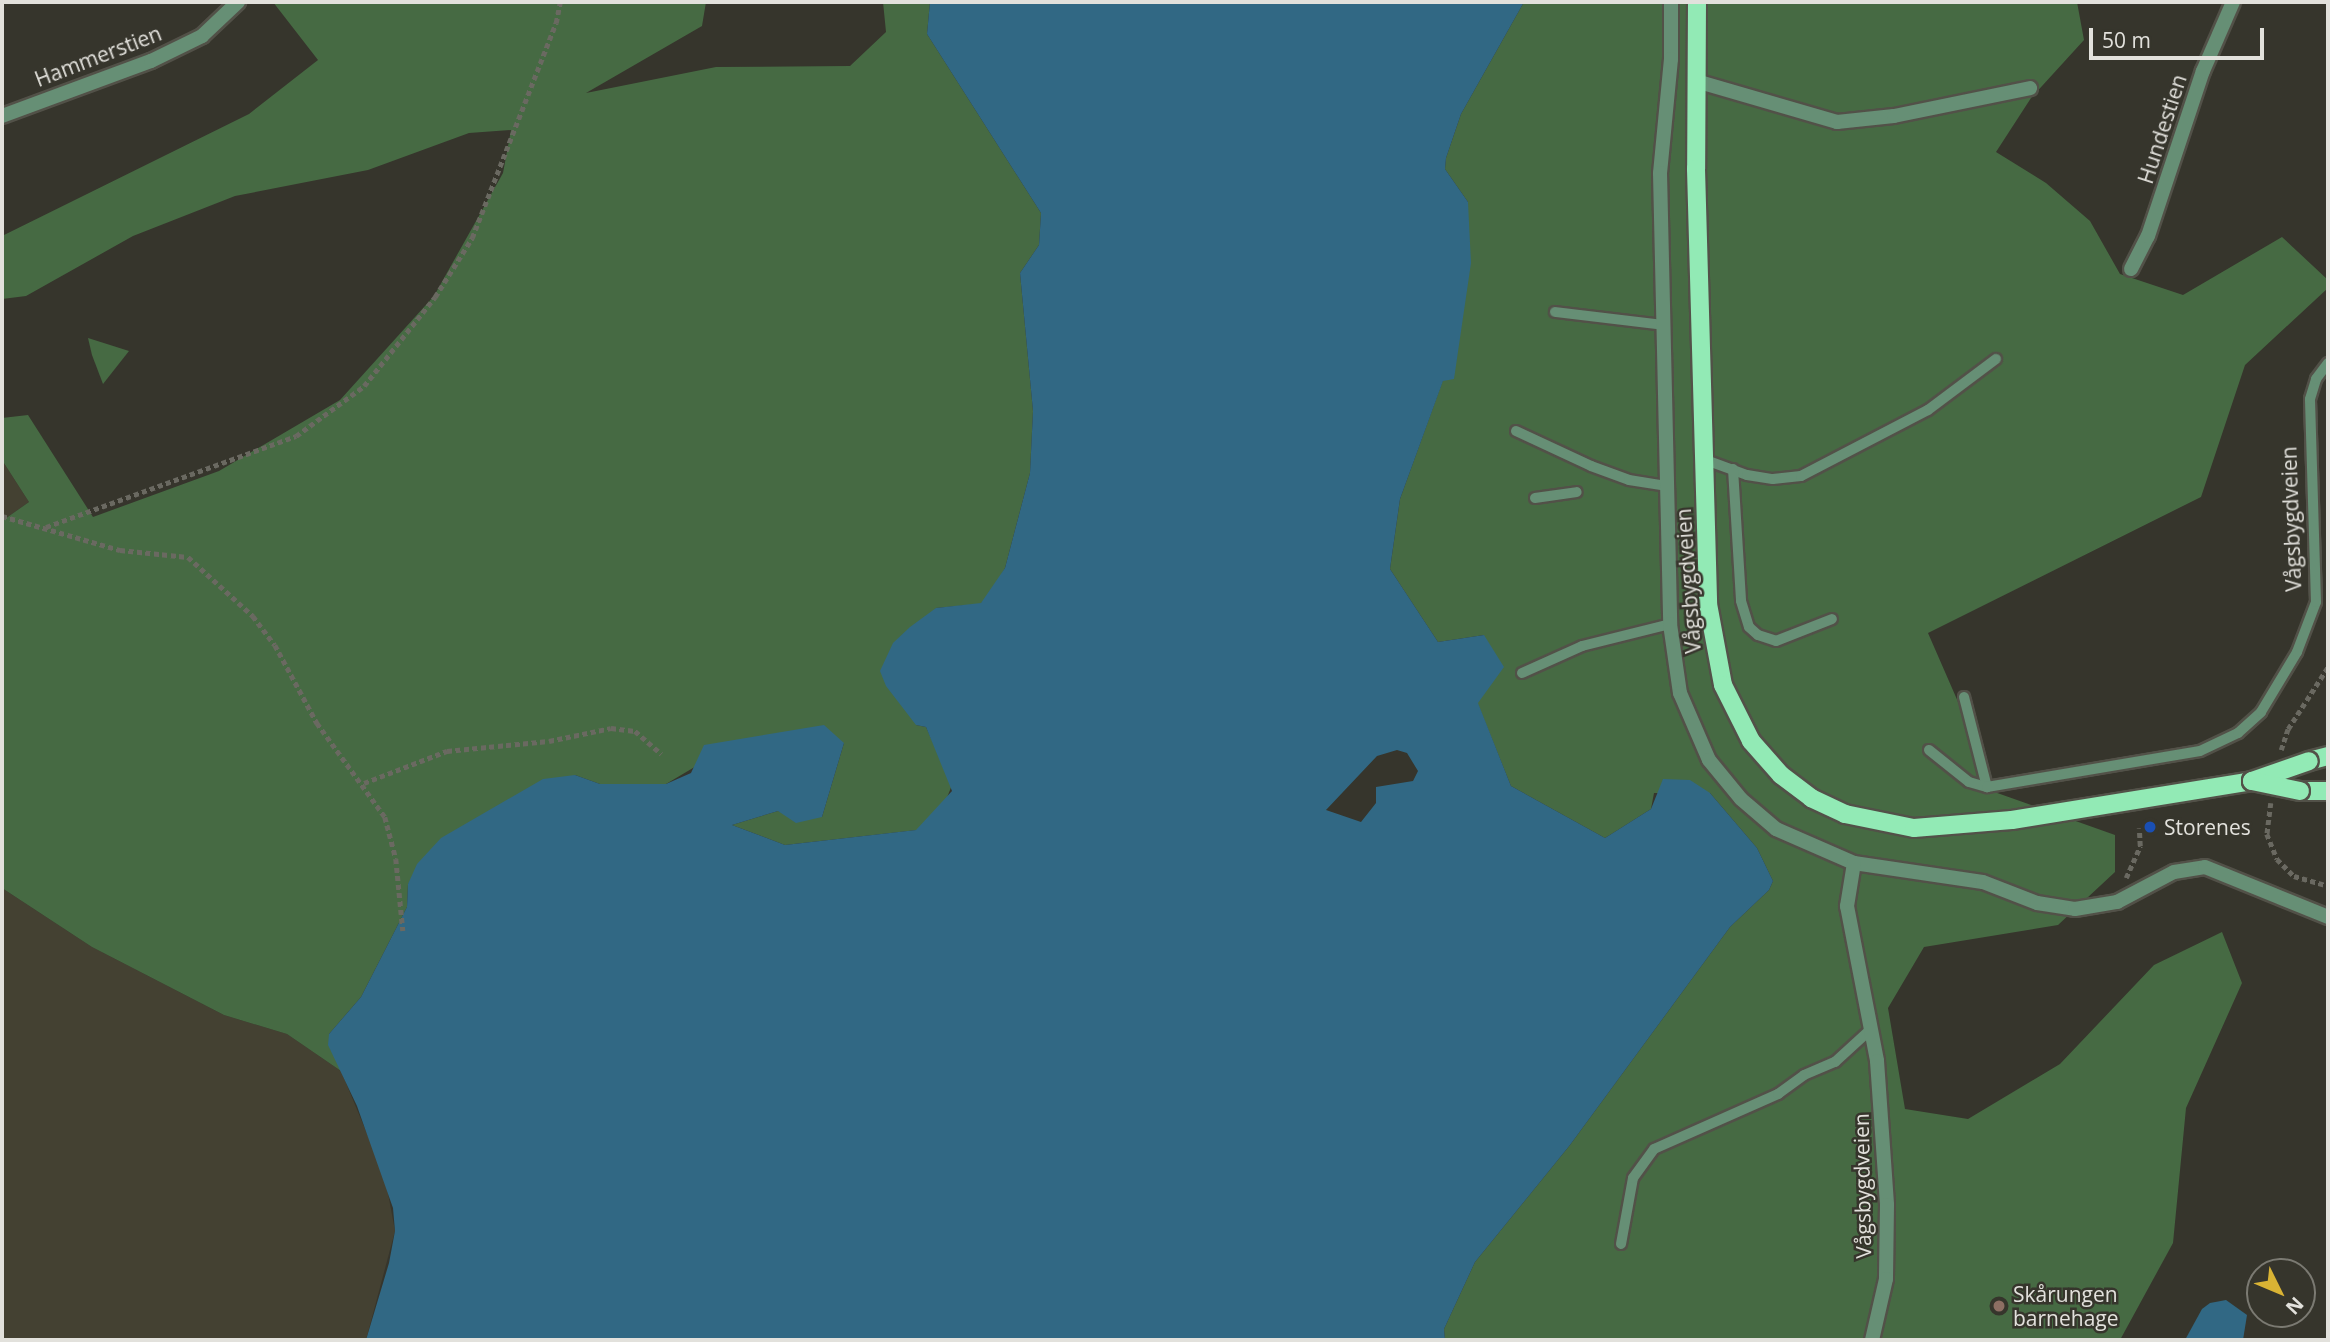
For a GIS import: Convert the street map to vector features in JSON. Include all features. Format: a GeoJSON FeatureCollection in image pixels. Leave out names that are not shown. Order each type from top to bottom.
{"type":"FeatureCollection","features":[{"type":"Feature","properties":{"kind":"main road","name":"Vågsbygdveien"},"geometry":{"type":"LineString","coordinates":[[1697,2],[1696,81],[1708,604],[1723,685],[1759,753],[1811,798],[1876,823],[1948,828],[2252,781],[2328,755]]}},
{"type":"Feature","properties":{"kind":"main road","name":"Vågsbygdveien"},"geometry":{"type":"LineString","coordinates":[[2252,781],[2300,791],[2328,791]]}},
{"type":"Feature","properties":{"kind":"street","name":"Hammerstien"},"geometry":{"type":"LineString","coordinates":[[2,116],[151,61],[202,36],[238,2]]}},
{"type":"Feature","properties":{"kind":"street","name":"Vågsbygdveien"},"geometry":{"type":"LineString","coordinates":[[1671,2],[1671,59],[1660,173],[1670,624],[1676,676],[1686,714],[1722,778],[1776,829],[1854,863],[1983,882],[2062,908],[2099,907],[2132,896],[2174,872],[2205,867],[2328,917]]}},
{"type":"Feature","properties":{"kind":"street","name":"Hundestien"},"geometry":{"type":"LineString","coordinates":[[2131,269],[2148,236],[2203,71],[2233,2]]}},
{"type":"Feature","properties":{"kind":"street"},"geometry":{"type":"LineString","coordinates":[[1696,81],[1837,122],[1894,116],[2030,88]]}},
{"type":"Feature","properties":{"kind":"street","name":"Vågsbygdveien"},"geometry":{"type":"LineString","coordinates":[[1854,863],[1847,906],[1882,1103],[1887,1205],[1886,1279],[1872,1340]]}},
{"type":"Feature","properties":{"kind":"lane"},"geometry":{"type":"LineString","coordinates":[[1555,312],[1664,325]]}},
{"type":"Feature","properties":{"kind":"lane"},"geometry":{"type":"LineString","coordinates":[[1703,459],[1773,479],[1820,468],[1928,410],[1996,359]]}},
{"type":"Feature","properties":{"kind":"lane","name":"Vågsbygdveien"},"geometry":{"type":"LineString","coordinates":[[1987,788],[2200,751],[2238,733],[2261,712],[2297,652],[2316,602],[2310,399],[2316,379],[2328,363]]}},
{"type":"Feature","properties":{"kind":"lane","name":"Vågsbygdveien"},"geometry":{"type":"LineString","coordinates":[[1516,431],[1616,475],[1668,486]]}},
{"type":"Feature","properties":{"kind":"lane"},"geometry":{"type":"LineString","coordinates":[[1733,469],[1741,601],[1749,627],[1758,635],[1776,640],[1832,619]]}},
{"type":"Feature","properties":{"kind":"lane"},"geometry":{"type":"LineString","coordinates":[[1535,498],[1577,492]]}},
{"type":"Feature","properties":{"kind":"lane"},"geometry":{"type":"LineString","coordinates":[[1522,673],[1594,642],[1670,624]]}},
{"type":"Feature","properties":{"kind":"lane"},"geometry":{"type":"LineString","coordinates":[[1964,697],[1987,788]]}},
{"type":"Feature","properties":{"kind":"lane"},"geometry":{"type":"LineString","coordinates":[[1929,750],[1969,782],[1987,788]]}},
{"type":"Feature","properties":{"kind":"lane"},"geometry":{"type":"LineString","coordinates":[[1621,1244],[1633,1178],[1654,1149],[1778,1094],[1804,1075],[1835,1062],[1870,1030]]}},
{"type":"Feature","properties":{"kind":"path"},"geometry":{"type":"LineString","coordinates":[[47,527],[296,436],[364,386],[435,297],[472,238],[556,23],[560,2]]}},
{"type":"Feature","properties":{"kind":"path"},"geometry":{"type":"LineString","coordinates":[[2,516],[120,550],[188,556],[266,632],[317,723],[364,783],[385,817],[394,844],[403,931]]}},
{"type":"Feature","properties":{"kind":"path"},"geometry":{"type":"LineString","coordinates":[[364,783],[447,751],[549,741],[611,728],[635,731],[661,754]]}},
{"type":"Feature","properties":{"kind":"path"},"geometry":{"type":"LineString","coordinates":[[2132,896],[2126,878],[2140,846],[2139,828]]}},
{"type":"Feature","properties":{"kind":"shaded area"},"geometry":{"type":"Polygon","coordinates":[[[2,460],[29,502],[2,521],[2,460]]]}},
{"type":"Feature","properties":{"kind":"shaded area"},"geometry":{"type":"Polygon","coordinates":[[[2,888],[92,947],[224,1015],[287,1034],[341,1071],[385,1177],[395,1231],[366,1340],[2,1340],[2,888]]]}},
{"type":"Feature","properties":{"kind":"green space"},"geometry":{"type":"Polygon","coordinates":[[[273,2],[706,2],[702,26],[586,93],[716,67],[850,66],[886,32],[883,2],[930,2],[927,34],[1041,213],[1039,245],[1020,273],[1033,411],[1030,473],[1005,568],[989,597],[980,604],[936,608],[916,725],[926,727],[952,785],[944,805],[917,830],[785,845],[732,825],[778,811],[822,817],[844,743],[698,765],[666,784],[600,784],[575,775],[408,884],[407,907],[361,997],[329,1034],[341,1071],[287,1034],[224,1015],[92,947],[2,888],[2,521],[29,502],[2,460],[2,418],[28,415],[93,517],[219,471],[340,400],[434,296],[503,173],[511,130],[469,133],[368,170],[235,196],[133,236],[26,296],[2,299],[2,236],[249,114],[318,60],[273,2]]]}},
{"type":"Feature","properties":{"kind":"green space"},"geometry":{"type":"Polygon","coordinates":[[[1524,2],[2077,2],[2084,40],[2031,98],[1996,152],[2046,183],[2090,221],[2120,274],[2183,295],[2282,237],[2328,280],[2328,288],[2245,365],[2201,497],[1928,633],[1976,743],[1986,789],[2115,835],[2115,872],[2058,925],[1924,947],[1888,1008],[1905,1109],[1968,1119],[2060,1064],[2154,965],[2222,932],[2242,983],[2186,1108],[2173,1243],[2120,1340],[1445,1340],[1444,1329],[1475,1262],[1570,1145],[1730,927],[1769,890],[1773,881],[1757,848],[1710,793],[1654,793],[1651,809],[1605,838],[1511,786],[1477,702],[1484,635],[1438,642],[1390,569],[1400,499],[1443,380],[1468,202],[1445,169],[1446,158],[1461,114],[1524,2]]]}},
{"type":"Feature","properties":{"kind":"green space"},"geometry":{"type":"Polygon","coordinates":[[[88,338],[129,351],[103,384],[92,355],[88,338]]]}},
{"type":"Feature","properties":{"kind":"water"},"geometry":{"type":"Polygon","coordinates":[[[930,2],[1524,2],[1461,114],[1446,158],[1445,169],[1468,202],[1471,263],[1454,379],[1443,381],[1400,499],[1390,569],[1438,642],[1484,635],[1504,667],[1478,703],[1511,786],[1605,838],[1651,809],[1663,779],[1690,780],[1710,793],[1757,848],[1773,881],[1769,890],[1730,927],[1570,1145],[1475,1262],[1444,1329],[1445,1340],[366,1340],[389,1263],[395,1231],[393,1208],[357,1106],[328,1045],[329,1034],[361,997],[407,907],[408,884],[417,864],[441,838],[543,779],[575,775],[600,784],[666,784],[691,773],[704,745],[824,725],[844,743],[822,817],[796,823],[778,811],[732,825],[785,845],[916,830],[952,791],[926,727],[916,725],[886,686],[880,671],[893,643],[910,627],[936,608],[981,603],[1005,568],[1030,473],[1033,411],[1020,273],[1039,245],[1041,213],[927,34],[930,2]],[[1397,750],[1377,756],[1326,810],[1361,822],[1376,803],[1376,787],[1413,781],[1418,771],[1407,753],[1397,750]]]}},
{"type":"Feature","properties":{"kind":"water"},"geometry":{"type":"Polygon","coordinates":[[[2226,1300],[2246,1314],[2243,1340],[2185,1340],[2202,1309],[2210,1303],[2226,1300]]]}},
{"type":"Feature","properties":{"kind":"place","name":"Storenes"},"geometry":{"type":"Point","coordinates":[2150,827]}},
{"type":"Feature","properties":{"kind":"place","name":"Skårungen barnehage"},"geometry":{"type":"Point","coordinates":[1999,1306]}}]}
